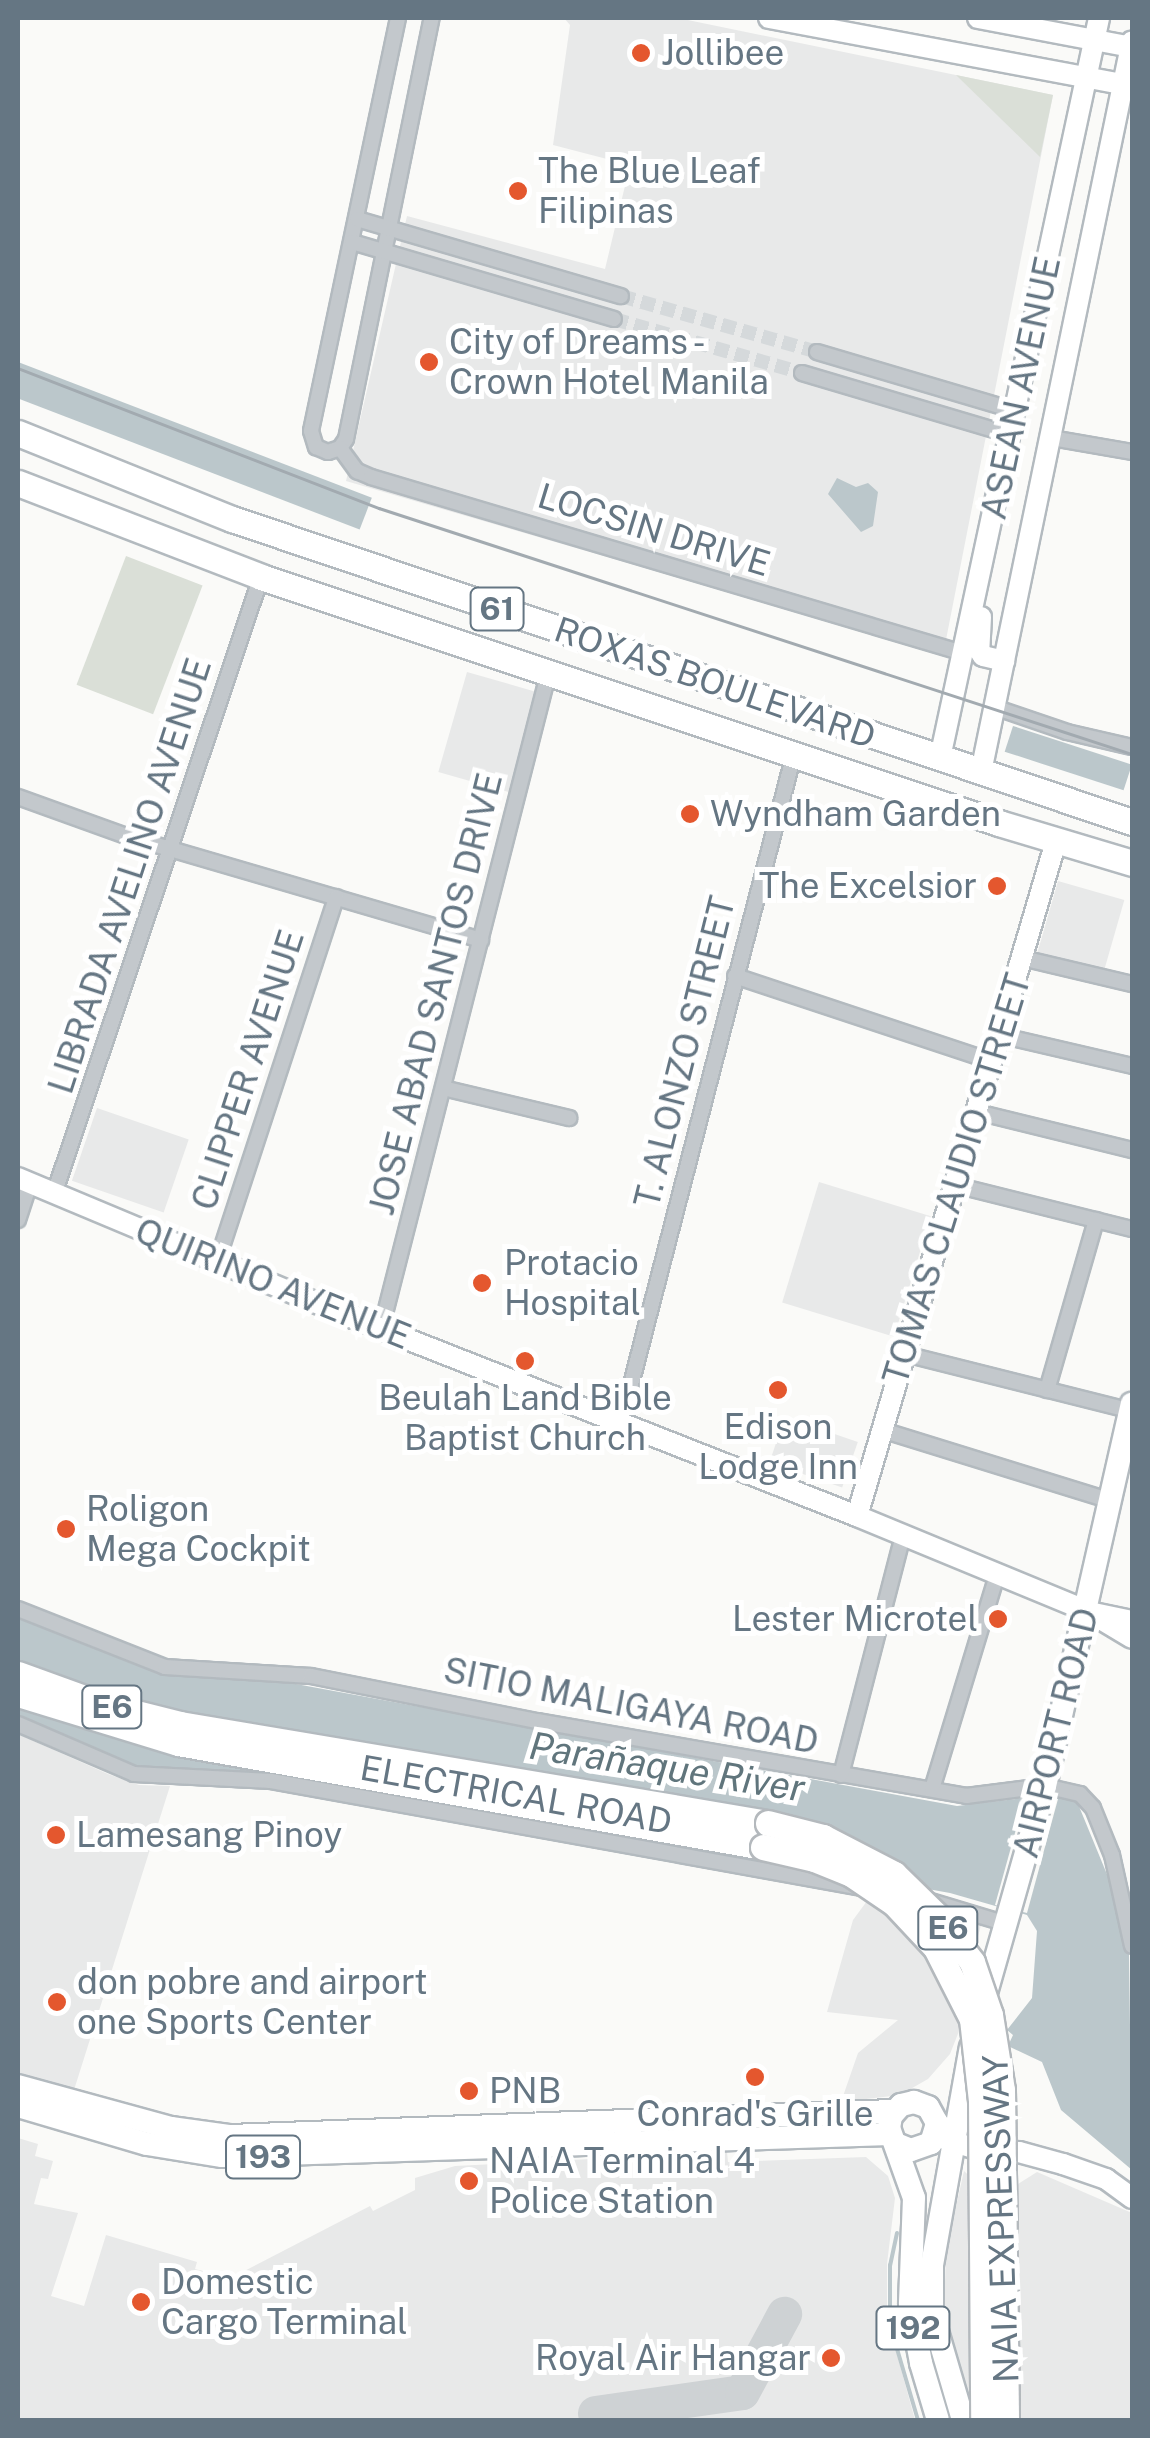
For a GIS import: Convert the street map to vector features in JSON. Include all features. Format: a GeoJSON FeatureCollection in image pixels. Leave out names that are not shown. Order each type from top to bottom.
{"type":"FeatureCollection","features":[{"type":"Feature","properties":{"kind":"highway","name":"ROXAS BOULEVARD"},"geometry":{"type":"LineString","coordinates":[[18,433],[232,519],[1132,822]]}},
{"type":"Feature","properties":{"kind":"highway","name":"ROXAS BOULEVARD"},"geometry":{"type":"LineString","coordinates":[[18,483],[261,577],[1056,842],[1132,863]]}},
{"type":"Feature","properties":{"kind":"highway","name":"NAIA EXPRESSWAY"},"geometry":{"type":"LineString","coordinates":[[18,1674],[101,1704],[180,1724],[768,1823],[823,1837],[894,1874],[936,1914],[972,1962],[998,2048],[1002,2090],[1006,2420]]}},
{"type":"Feature","properties":{"kind":"highway","name":"NAIA EXPRESSWAY"},"geometry":{"type":"LineString","coordinates":[[18,1694],[178,1743],[814,1858],[851,1874],[894,1903],[936,1948],[972,2019],[978,2054],[983,2420]]}},
{"type":"Feature","properties":{"kind":"main road","name":"AIRPORT ROAD"},"geometry":{"type":"LineString","coordinates":[[942,2128],[968,2059],[1044,1790],[1132,1409]]}},
{"type":"Feature","properties":{"kind":"main road","name":"193"},"geometry":{"type":"LineString","coordinates":[[18,2086],[171,2128],[230,2136],[893,2130]]}},
{"type":"Feature","properties":{"kind":"main road"},"geometry":{"type":"LineString","coordinates":[[914,2102],[942,2128],[916,2150],[893,2130],[914,2102]]}},
{"type":"Feature","properties":{"kind":"main road","name":"193"},"geometry":{"type":"LineString","coordinates":[[18,2106],[146,2144],[222,2156],[893,2130]]}},
{"type":"Feature","properties":{"kind":"main road","name":"192"},"geometry":{"type":"LineString","coordinates":[[942,2128],[946,2172],[932,2265],[932,2314],[963,2420]]}},
{"type":"Feature","properties":{"kind":"main road","name":"192"},"geometry":{"type":"LineString","coordinates":[[893,2130],[910,2182],[916,2217],[913,2328],[938,2420]]}},
{"type":"Feature","properties":{"kind":"street"},"geometry":{"type":"LineString","coordinates":[[398,18],[352,242],[614,318]]}},
{"type":"Feature","properties":{"kind":"street"},"geometry":{"type":"LineString","coordinates":[[340,448],[346,439],[432,18]]}},
{"type":"Feature","properties":{"kind":"street"},"geometry":{"type":"LineString","coordinates":[[769,18],[1128,85]]}},
{"type":"Feature","properties":{"kind":"street"},"geometry":{"type":"LineString","coordinates":[[978,18],[1132,45]]}},
{"type":"Feature","properties":{"kind":"street","name":"ASEAN AVENUE"},"geometry":{"type":"LineString","coordinates":[[940,758],[1099,18]]}},
{"type":"Feature","properties":{"kind":"street","name":"ASEAN AVENUE"},"geometry":{"type":"LineString","coordinates":[[981,772],[1128,85],[1132,45]]}},
{"type":"Feature","properties":{"kind":"street"},"geometry":{"type":"LineString","coordinates":[[1063,193],[1074,190],[1088,198],[1085,219],[1093,235]]}},
{"type":"Feature","properties":{"kind":"street"},"geometry":{"type":"LineString","coordinates":[[357,219],[621,296]]}},
{"type":"Feature","properties":{"kind":"street","name":"LOCSIN DRIVE"},"geometry":{"type":"LineString","coordinates":[[352,242],[310,432],[321,450],[340,448],[356,471],[370,477],[963,653]]}},
{"type":"Feature","properties":{"kind":"street"},"geometry":{"type":"LineString","coordinates":[[816,352],[1016,411]]}},
{"type":"Feature","properties":{"kind":"street"},"geometry":{"type":"LineString","coordinates":[[802,373],[1011,435]]}},
{"type":"Feature","properties":{"kind":"street"},"geometry":{"type":"LineString","coordinates":[[1052,438],[1132,452]]}},
{"type":"Feature","properties":{"kind":"street","name":"LIBRADA AVELINO AVENUE"},"geometry":{"type":"LineString","coordinates":[[54,1194],[261,577]]}},
{"type":"Feature","properties":{"kind":"street"},"geometry":{"type":"LineString","coordinates":[[976,594],[982,622],[979,650],[983,656],[1004,662]]}},
{"type":"Feature","properties":{"kind":"street","name":"JOSE ABAD SANTOS DRIVE"},"geometry":{"type":"LineString","coordinates":[[381,1328],[548,674]]}},
{"type":"Feature","properties":{"kind":"street"},"geometry":{"type":"LineString","coordinates":[[994,707],[1067,732],[1132,746]]}},
{"type":"Feature","properties":{"kind":"street","name":"T. ALONZO STREET"},"geometry":{"type":"LineString","coordinates":[[621,1424],[794,754]]}},
{"type":"Feature","properties":{"kind":"street"},"geometry":{"type":"LineString","coordinates":[[18,797],[170,849],[481,940]]}},
{"type":"Feature","properties":{"kind":"street","name":"TOMAS CLAUDIO STREET"},"geometry":{"type":"LineString","coordinates":[[857,1516],[1056,842]]}},
{"type":"Feature","properties":{"kind":"street","name":"CLIPPER AVENUE"},"geometry":{"type":"LineString","coordinates":[[216,1262],[336,897]]}},
{"type":"Feature","properties":{"kind":"street"},"geometry":{"type":"LineString","coordinates":[[1022,958],[1132,984]]}},
{"type":"Feature","properties":{"kind":"street"},"geometry":{"type":"LineString","coordinates":[[735,976],[992,1061]]}},
{"type":"Feature","properties":{"kind":"street"},"geometry":{"type":"LineString","coordinates":[[999,1035],[1132,1066]]}},
{"type":"Feature","properties":{"kind":"street"},"geometry":{"type":"LineString","coordinates":[[444,1088],[569,1118]]}},
{"type":"Feature","properties":{"kind":"street"},"geometry":{"type":"LineString","coordinates":[[976,1112],[1132,1150]]}},
{"type":"Feature","properties":{"kind":"street"},"geometry":{"type":"LineString","coordinates":[[18,1220],[24,1180]]}},
{"type":"Feature","properties":{"kind":"street","name":"QUIRINO AVENUE"},"geometry":{"type":"LineString","coordinates":[[24,1180],[216,1262],[1087,1611],[1132,1638]]}},
{"type":"Feature","properties":{"kind":"street"},"geometry":{"type":"LineString","coordinates":[[954,1185],[1132,1229]]}},
{"type":"Feature","properties":{"kind":"street"},"geometry":{"type":"LineString","coordinates":[[1047,1390],[1096,1220]]}},
{"type":"Feature","properties":{"kind":"street"},"geometry":{"type":"LineString","coordinates":[[905,1354],[1132,1409]]}},
{"type":"Feature","properties":{"kind":"street"},"geometry":{"type":"LineString","coordinates":[[882,1430],[1111,1501]]}},
{"type":"Feature","properties":{"kind":"street"},"geometry":{"type":"LineString","coordinates":[[841,1775],[903,1536]]}},
{"type":"Feature","properties":{"kind":"street"},"geometry":{"type":"LineString","coordinates":[[932,1789],[997,1575]]}},
{"type":"Feature","properties":{"kind":"street","name":"SITIO MALIGAYA ROAD"},"geometry":{"type":"LineString","coordinates":[[18,1609],[166,1667],[311,1676],[966,1796],[1044,1790],[1080,1794],[1093,1808],[1112,1855],[1132,1946]]}},
{"type":"Feature","properties":{"kind":"street","name":"QUIRINO AVENUE"},"geometry":{"type":"LineString","coordinates":[[1087,1611],[1132,1621]]}},
{"type":"Feature","properties":{"kind":"street","name":"ELECTRICAL ROAD"},"geometry":{"type":"LineString","coordinates":[[18,1724],[134,1774],[271,1781],[1009,1916]]}},
{"type":"Feature","properties":{"kind":"street"},"geometry":{"type":"LineString","coordinates":[[942,2128],[980,2150],[1019,2152],[1106,2180],[1132,2198]]}},
{"type":"Feature","properties":{"kind":"shaded area"},"geometry":{"type":"Polygon","coordinates":[[[564,18],[678,18],[1053,95],[943,655],[346,481],[407,216],[605,269],[630,165],[553,145],[570,25],[564,18]]]}},
{"type":"Feature","properties":{"kind":"shaded area"},"geometry":{"type":"Polygon","coordinates":[[[956,75],[1053,95],[1040,157],[956,75]]]}},
{"type":"Feature","properties":{"kind":"shaded area"},"geometry":{"type":"Polygon","coordinates":[[[126,556],[203,585],[153,714],[77,685],[126,556]]]}},
{"type":"Feature","properties":{"kind":"shaded area"},"geometry":{"type":"Polygon","coordinates":[[[467,672],[538,692],[509,792],[438,772],[467,672]]]}},
{"type":"Feature","properties":{"kind":"shaded area"},"geometry":{"type":"Polygon","coordinates":[[[1058,881],[1124,900],[1103,974],[1037,955],[1058,881]]]}},
{"type":"Feature","properties":{"kind":"shaded area"},"geometry":{"type":"Polygon","coordinates":[[[97,1108],[189,1140],[164,1212],[72,1181],[97,1108]]]}},
{"type":"Feature","properties":{"kind":"shaded area"},"geometry":{"type":"Polygon","coordinates":[[[819,1182],[931,1216],[894,1337],[782,1302],[819,1182]]]}},
{"type":"Feature","properties":{"kind":"shaded area"},"geometry":{"type":"Polygon","coordinates":[[[785,1417],[858,1442],[842,1487],[769,1462],[785,1417]]]}},
{"type":"Feature","properties":{"kind":"shaded area"},"geometry":{"type":"Polygon","coordinates":[[[18,1734],[139,1785],[170,1786],[74,2090],[18,2074],[18,1734]]]}},
{"type":"Feature","properties":{"kind":"shaded area"},"geometry":{"type":"Polygon","coordinates":[[[867,1901],[981,1925],[960,2004],[965,2016],[950,2054],[928,2079],[900,2095],[841,2102],[858,2053],[898,2020],[827,2012],[853,1920],[867,1901]]]}},
{"type":"Feature","properties":{"kind":"shaded area"},"geometry":{"type":"Polygon","coordinates":[[[18,2138],[38,2144],[35,2156],[53,2161],[48,2179],[41,2178],[34,2204],[78,2213],[51,2296],[84,2306],[106,2235],[197,2262],[195,2269],[231,2278],[370,2206],[373,2211],[415,2190],[415,2178],[455,2166],[727,2152],[728,2162],[866,2157],[888,2176],[895,2198],[887,2264],[887,2318],[915,2420],[18,2420],[18,2138]]]}},
{"type":"Feature","properties":{"kind":"shaded area"},"geometry":{"type":"Polygon","coordinates":[[[964,2171],[994,2199],[1037,2172],[1132,2213],[1132,2420],[974,2420],[944,2314],[946,2250],[964,2171]]]}},
{"type":"Feature","properties":{"kind":"water"},"geometry":{"type":"Polygon","coordinates":[[[18,362],[372,498],[360,530],[18,398],[18,362]]]}},
{"type":"Feature","properties":{"kind":"water"},"geometry":{"type":"Polygon","coordinates":[[[837,478],[856,487],[868,483],[878,492],[873,526],[861,532],[828,494],[837,478]]]}},
{"type":"Feature","properties":{"kind":"water"},"geometry":{"type":"Polygon","coordinates":[[[1013,726],[1132,765],[1124,790],[1005,752],[1013,726]]]}},
{"type":"Feature","properties":{"kind":"water","name":"Parañaque River"},"geometry":{"type":"Polygon","coordinates":[[[18,1612],[163,1669],[252,1676],[957,1806],[1041,1796],[1076,1799],[1113,1889],[1129,1954],[1132,2170],[1061,2110],[1042,2062],[1008,2046],[1013,2035],[1007,2030],[1032,1998],[1037,1931],[1027,1915],[950,1893],[270,1771],[165,1771],[137,1766],[18,1715],[18,1612]]]}},
{"type":"Feature","properties":{"kind":"pier"},"geometry":{"type":"Polygon","coordinates":[[[1026,1793],[1058,1799],[1027,1913],[995,1905],[1026,1793]]]}},
{"type":"Feature","properties":{"kind":"waterway"},"geometry":{"type":"LineString","coordinates":[[897,2233],[890,2265],[890,2325],[918,2420]]}},
{"type":"Feature","properties":{"kind":"taxiway"},"geometry":{"type":"LineString","coordinates":[[595,2413],[742,2392],[784,2314]]}},
{"type":"Feature","properties":{"kind":"tunnel"},"geometry":{"type":"LineString","coordinates":[[621,296],[817,352]]}},
{"type":"Feature","properties":{"kind":"tunnel"},"geometry":{"type":"LineString","coordinates":[[614,319],[802,373]]}},
{"type":"Feature","properties":{"kind":"tram line"},"geometry":{"type":"LineString","coordinates":[[18,368],[379,508],[1132,754]]}},
{"type":"Feature","properties":{"kind":"place","name":"Jollibee"},"geometry":{"type":"Point","coordinates":[641,53]}},
{"type":"Feature","properties":{"kind":"place","name":"The Blue Leaf Filipinas"},"geometry":{"type":"Point","coordinates":[518,191]}},
{"type":"Feature","properties":{"kind":"place","name":"City of Dreams - Crown Hotel Manila"},"geometry":{"type":"Point","coordinates":[429,362]}},
{"type":"Feature","properties":{"kind":"place","name":"Wyndham Garden"},"geometry":{"type":"Point","coordinates":[690,814]}},
{"type":"Feature","properties":{"kind":"place","name":"The Excelsior"},"geometry":{"type":"Point","coordinates":[997,886]}},
{"type":"Feature","properties":{"kind":"place","name":"Protacio Hospital"},"geometry":{"type":"Point","coordinates":[482,1283]}},
{"type":"Feature","properties":{"kind":"place","name":"Beulah Land Bible Baptist Church"},"geometry":{"type":"Point","coordinates":[525,1361]}},
{"type":"Feature","properties":{"kind":"place","name":"Edison Lodge Inn"},"geometry":{"type":"Point","coordinates":[778,1390]}},
{"type":"Feature","properties":{"kind":"place","name":"Roligon Mega Cockpit"},"geometry":{"type":"Point","coordinates":[66,1529]}},
{"type":"Feature","properties":{"kind":"place","name":"Lester Microtel"},"geometry":{"type":"Point","coordinates":[998,1619]}},
{"type":"Feature","properties":{"kind":"place","name":"Lamesang Pinoy"},"geometry":{"type":"Point","coordinates":[56,1835]}},
{"type":"Feature","properties":{"kind":"place","name":"don pobre and airport one Sports Center"},"geometry":{"type":"Point","coordinates":[57,2002]}},
{"type":"Feature","properties":{"kind":"place","name":"Conrad's Grille"},"geometry":{"type":"Point","coordinates":[755,2077]}},
{"type":"Feature","properties":{"kind":"place","name":"PNB"},"geometry":{"type":"Point","coordinates":[469,2091]}},
{"type":"Feature","properties":{"kind":"place","name":"NAIA Terminal 4 Police Station"},"geometry":{"type":"Point","coordinates":[469,2181]}},
{"type":"Feature","properties":{"kind":"place","name":"Domestic Cargo Terminal"},"geometry":{"type":"Point","coordinates":[141,2302]}},
{"type":"Feature","properties":{"kind":"place","name":"Royal Air Hangar"},"geometry":{"type":"Point","coordinates":[831,2358]}}]}
